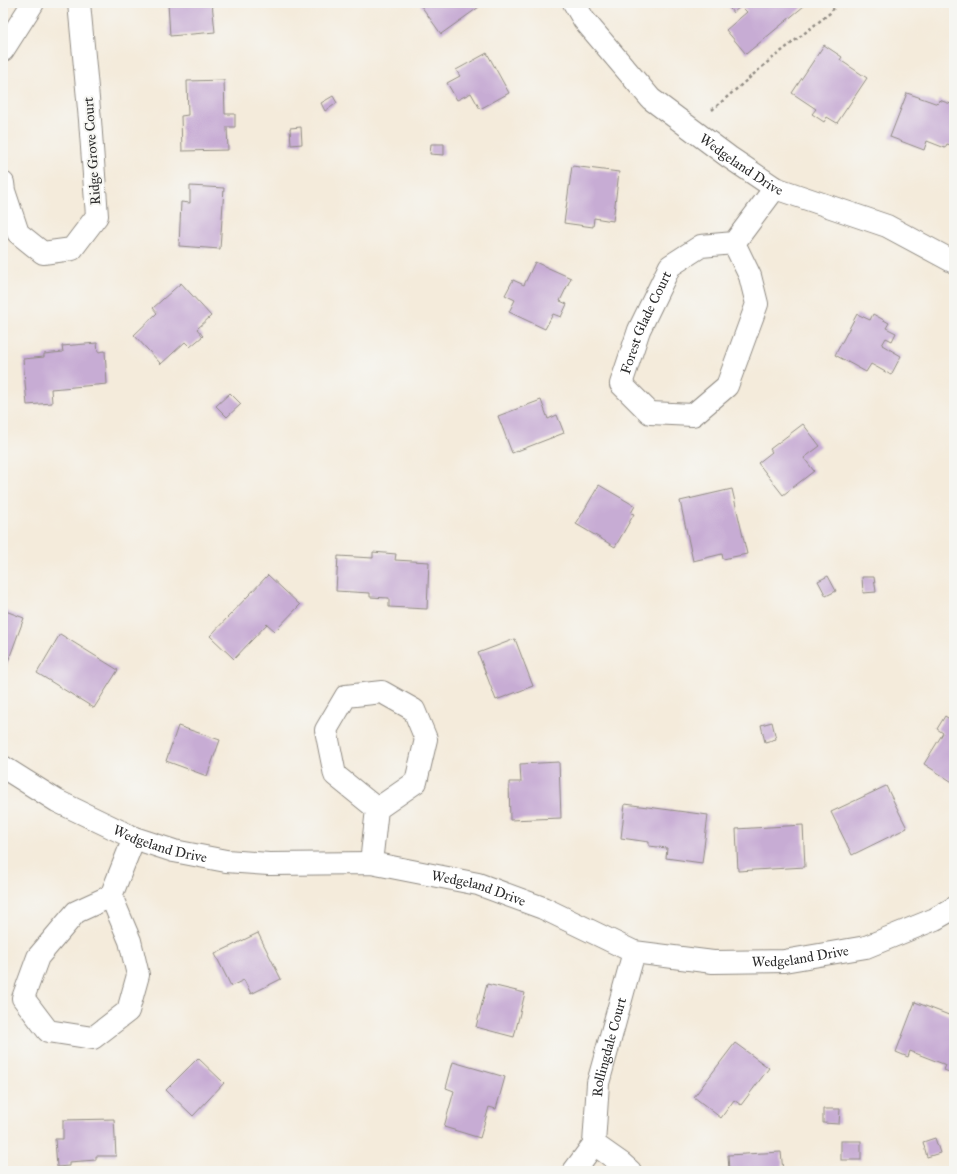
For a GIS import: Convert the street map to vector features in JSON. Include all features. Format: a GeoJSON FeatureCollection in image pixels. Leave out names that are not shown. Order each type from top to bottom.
{"type":"FeatureCollection","features":[{"type":"Feature","properties":{"kind":"street"},"geometry":{"type":"LineString","coordinates":[[3,50],[33,3]]}},
{"type":"Feature","properties":{"kind":"street","name":"Ridge Grove Court"},"geometry":{"type":"LineString","coordinates":[[3,183],[4,191],[18,233],[43,253],[72,249],[97,216],[79,3]]}},
{"type":"Feature","properties":{"kind":"street","name":"Wedgeland Drive"},"geometry":{"type":"LineString","coordinates":[[574,3],[584,20],[651,99],[729,157],[775,188],[886,226],[954,262]]}},
{"type":"Feature","properties":{"kind":"street"},"geometry":{"type":"LineString","coordinates":[[734,243],[775,188]]}},
{"type":"Feature","properties":{"kind":"street","name":"Forest Glade Court"},"geometry":{"type":"LineString","coordinates":[[734,243],[750,276],[757,304],[727,386],[694,414],[650,412],[621,384],[639,330],[670,266],[701,246],[734,243]]}},
{"type":"Feature","properties":{"kind":"street"},"geometry":{"type":"LineString","coordinates":[[371,863],[377,809],[416,782],[426,739],[414,710],[382,692],[346,696],[326,730],[335,775],[377,809]]}},
{"type":"Feature","properties":{"kind":"street","name":"Wedgeland Drive"},"geometry":{"type":"LineString","coordinates":[[3,767],[57,801],[134,838],[174,851],[226,861],[269,864],[371,863],[478,884],[543,908],[634,952],[713,962],[784,961],[866,947],[935,919],[954,908]]}},
{"type":"Feature","properties":{"kind":"street"},"geometry":{"type":"LineString","coordinates":[[111,896],[130,941],[138,975],[128,1011],[93,1038],[48,1031],[23,998],[38,957],[76,912],[111,896],[134,838]]}},
{"type":"Feature","properties":{"kind":"street","name":"Rollingdale Court"},"geometry":{"type":"LineString","coordinates":[[594,1144],[598,1083],[634,952]]}},
{"type":"Feature","properties":{"kind":"street"},"geometry":{"type":"LineString","coordinates":[[574,1171],[594,1144],[630,1171]]}},
{"type":"Feature","properties":{"kind":"path"},"geometry":{"type":"LineString","coordinates":[[712,110],[769,61],[830,13],[838,3]]}},
{"type":"Feature","properties":{"kind":"building"},"geometry":{"type":"Polygon","coordinates":[[[168,3],[212,3],[215,32],[170,36],[168,3]]]}},
{"type":"Feature","properties":{"kind":"building"},"geometry":{"type":"Polygon","coordinates":[[[419,3],[476,3],[479,7],[441,34],[419,3]]]}},
{"type":"Feature","properties":{"kind":"building"},"geometry":{"type":"Polygon","coordinates":[[[726,3],[802,3],[804,6],[746,54],[726,30],[747,12],[741,6],[733,13],[726,3]]]}},
{"type":"Feature","properties":{"kind":"building"},"geometry":{"type":"Polygon","coordinates":[[[824,45],[842,57],[840,60],[867,78],[837,123],[827,117],[824,122],[812,114],[816,109],[792,93],[824,45]]]}},
{"type":"Feature","properties":{"kind":"building"},"geometry":{"type":"Polygon","coordinates":[[[487,53],[509,93],[480,109],[471,93],[457,100],[447,83],[460,76],[456,70],[487,53]]]}},
{"type":"Feature","properties":{"kind":"building"},"geometry":{"type":"Polygon","coordinates":[[[224,80],[225,114],[235,114],[235,127],[227,127],[228,150],[182,151],[181,116],[188,115],[187,81],[224,80]]]}},
{"type":"Feature","properties":{"kind":"building"},"geometry":{"type":"Polygon","coordinates":[[[907,93],[938,104],[939,100],[954,105],[954,146],[947,144],[945,148],[927,141],[924,150],[890,137],[907,93]]]}},
{"type":"Feature","properties":{"kind":"building"},"geometry":{"type":"Polygon","coordinates":[[[333,96],[337,103],[325,111],[321,103],[333,96]]]}},
{"type":"Feature","properties":{"kind":"building"},"geometry":{"type":"Polygon","coordinates":[[[301,127],[302,144],[291,145],[290,128],[301,127]]]}},
{"type":"Feature","properties":{"kind":"building"},"geometry":{"type":"Polygon","coordinates":[[[431,144],[444,144],[444,155],[430,154],[431,144]]]}},
{"type":"Feature","properties":{"kind":"building"},"geometry":{"type":"Polygon","coordinates":[[[572,166],[619,172],[613,221],[594,218],[593,227],[564,223],[572,166]]]}},
{"type":"Feature","properties":{"kind":"building"},"geometry":{"type":"Polygon","coordinates":[[[190,186],[224,188],[220,249],[179,246],[181,202],[190,203],[190,186]]]}},
{"type":"Feature","properties":{"kind":"building"},"geometry":{"type":"Polygon","coordinates":[[[535,262],[571,278],[560,301],[567,304],[561,317],[553,314],[545,329],[509,312],[515,300],[505,295],[513,280],[524,285],[535,262]]]}},
{"type":"Feature","properties":{"kind":"building"},"geometry":{"type":"Polygon","coordinates":[[[181,283],[211,316],[197,329],[203,336],[190,347],[185,342],[161,364],[134,335],[157,313],[153,308],[181,283]]]}},
{"type":"Feature","properties":{"kind":"building"},"geometry":{"type":"Polygon","coordinates":[[[857,314],[870,320],[873,314],[889,323],[886,328],[896,333],[892,341],[886,338],[882,345],[901,356],[891,375],[871,364],[866,372],[835,355],[857,314]]]}},
{"type":"Feature","properties":{"kind":"building"},"geometry":{"type":"Polygon","coordinates":[[[97,343],[98,352],[105,351],[107,384],[51,389],[52,403],[27,405],[23,359],[44,357],[44,354],[63,352],[62,346],[97,343]]]}},
{"type":"Feature","properties":{"kind":"building"},"geometry":{"type":"Polygon","coordinates":[[[230,393],[241,404],[227,417],[216,406],[230,393]]]}},
{"type":"Feature","properties":{"kind":"building"},"geometry":{"type":"Polygon","coordinates":[[[541,400],[548,419],[557,415],[564,433],[512,453],[498,416],[541,400]]]}},
{"type":"Feature","properties":{"kind":"building"},"geometry":{"type":"Polygon","coordinates":[[[803,424],[820,446],[804,458],[814,471],[783,495],[758,463],[772,452],[770,449],[803,424]]]}},
{"type":"Feature","properties":{"kind":"building"},"geometry":{"type":"Polygon","coordinates":[[[599,485],[635,506],[631,513],[634,514],[615,547],[576,524],[599,485]]]}},
{"type":"Feature","properties":{"kind":"building"},"geometry":{"type":"Polygon","coordinates":[[[732,489],[747,554],[723,559],[722,554],[693,561],[680,501],[732,489]]]}},
{"type":"Feature","properties":{"kind":"building"},"geometry":{"type":"Polygon","coordinates":[[[373,552],[396,554],[395,560],[429,562],[427,609],[389,607],[389,598],[370,597],[370,593],[336,591],[338,556],[373,558],[373,552]]]}},
{"type":"Feature","properties":{"kind":"building"},"geometry":{"type":"Polygon","coordinates":[[[268,575],[300,605],[275,631],[267,624],[234,659],[210,636],[268,575]]]}},
{"type":"Feature","properties":{"kind":"building"},"geometry":{"type":"Polygon","coordinates":[[[828,576],[836,591],[826,596],[818,581],[828,576]]]}},
{"type":"Feature","properties":{"kind":"building"},"geometry":{"type":"Polygon","coordinates":[[[862,577],[874,577],[876,592],[863,593],[862,577]]]}},
{"type":"Feature","properties":{"kind":"building"},"geometry":{"type":"Polygon","coordinates":[[[3,610],[24,618],[6,667],[3,666],[3,610]]]}},
{"type":"Feature","properties":{"kind":"building"},"geometry":{"type":"Polygon","coordinates":[[[60,634],[118,670],[94,708],[37,673],[60,634]]]}},
{"type":"Feature","properties":{"kind":"building"},"geometry":{"type":"Polygon","coordinates":[[[515,639],[533,686],[496,700],[478,653],[515,639]]]}},
{"type":"Feature","properties":{"kind":"building"},"geometry":{"type":"Polygon","coordinates":[[[945,716],[954,722],[954,783],[924,764],[943,733],[937,729],[945,716]]]}},
{"type":"Feature","properties":{"kind":"building"},"geometry":{"type":"Polygon","coordinates":[[[772,722],[776,739],[765,742],[761,725],[772,722]]]}},
{"type":"Feature","properties":{"kind":"building"},"geometry":{"type":"Polygon","coordinates":[[[178,726],[220,740],[207,776],[166,761],[178,726]]]}},
{"type":"Feature","properties":{"kind":"building"},"geometry":{"type":"Polygon","coordinates":[[[559,762],[561,818],[510,820],[509,782],[521,782],[520,764],[559,762]]]}},
{"type":"Feature","properties":{"kind":"building"},"geometry":{"type":"Polygon","coordinates":[[[886,786],[907,828],[852,855],[831,812],[886,786]]]}},
{"type":"Feature","properties":{"kind":"building"},"geometry":{"type":"Polygon","coordinates":[[[625,804],[708,815],[702,863],[666,858],[667,848],[649,846],[649,842],[621,838],[625,804]]]}},
{"type":"Feature","properties":{"kind":"building"},"geometry":{"type":"Polygon","coordinates":[[[803,825],[805,867],[738,871],[736,829],[803,825]]]}},
{"type":"Feature","properties":{"kind":"building"},"geometry":{"type":"Polygon","coordinates":[[[258,933],[281,979],[251,994],[244,980],[231,986],[215,954],[258,933]]]}},
{"type":"Feature","properties":{"kind":"building"},"geometry":{"type":"Polygon","coordinates":[[[487,984],[525,993],[514,1037],[476,1027],[487,984]]]}},
{"type":"Feature","properties":{"kind":"building"},"geometry":{"type":"Polygon","coordinates":[[[915,1002],[954,1017],[952,1024],[954,1025],[954,1074],[944,1070],[946,1065],[910,1051],[908,1057],[896,1052],[915,1002]]]}},
{"type":"Feature","properties":{"kind":"building"},"geometry":{"type":"Polygon","coordinates":[[[735,1043],[769,1068],[741,1105],[734,1100],[721,1118],[694,1097],[735,1043]]]}},
{"type":"Feature","properties":{"kind":"building"},"geometry":{"type":"Polygon","coordinates":[[[198,1058],[224,1083],[193,1116],[166,1090],[198,1058]]]}},
{"type":"Feature","properties":{"kind":"building"},"geometry":{"type":"Polygon","coordinates":[[[453,1062],[505,1077],[496,1109],[489,1107],[480,1138],[444,1127],[454,1091],[446,1088],[453,1062]]]}},
{"type":"Feature","properties":{"kind":"building"},"geometry":{"type":"Polygon","coordinates":[[[823,1109],[840,1109],[839,1124],[823,1123],[823,1109]]]}},
{"type":"Feature","properties":{"kind":"building"},"geometry":{"type":"Polygon","coordinates":[[[114,1119],[116,1156],[96,1156],[96,1160],[69,1162],[69,1166],[57,1167],[55,1139],[63,1139],[63,1120],[114,1119]]]}},
{"type":"Feature","properties":{"kind":"building"},"geometry":{"type":"Polygon","coordinates":[[[935,1138],[940,1153],[927,1157],[923,1142],[935,1138]]]}},
{"type":"Feature","properties":{"kind":"building"},"geometry":{"type":"Polygon","coordinates":[[[841,1141],[861,1141],[861,1160],[841,1160],[841,1141]]]}},
{"type":"Feature","properties":{"kind":"building"},"geometry":{"type":"Polygon","coordinates":[[[781,1152],[783,1171],[729,1171],[728,1155],[781,1152]]]}}]}
